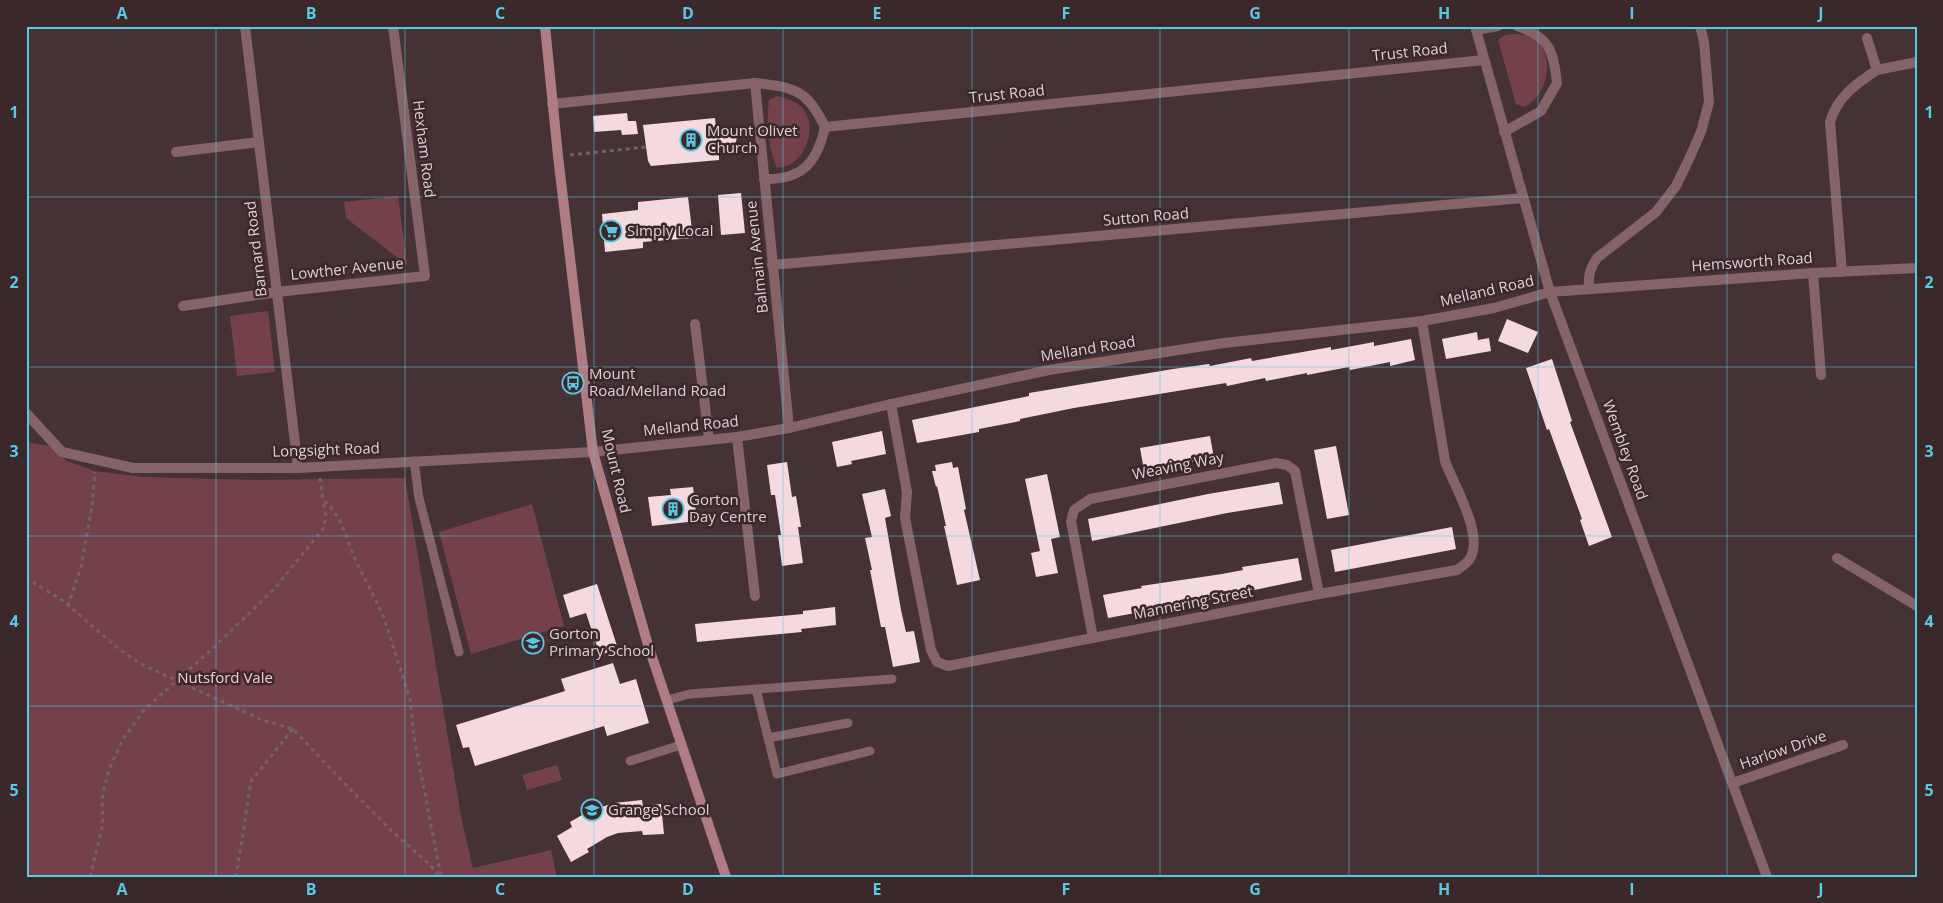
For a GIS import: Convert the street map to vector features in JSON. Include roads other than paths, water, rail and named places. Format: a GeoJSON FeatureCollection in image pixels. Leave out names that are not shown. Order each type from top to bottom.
{"type":"FeatureCollection","features":[{"type":"Feature","properties":{"kind":"main road","name":"Mount Road"},"geometry":{"type":"LineString","coordinates":[[545,26],[552,104],[593,452],[630,584],[666,700],[726,877]]}},
{"type":"Feature","properties":{"kind":"street","name":"Barnard Road"},"geometry":{"type":"LineString","coordinates":[[245,26],[298,468]]}},
{"type":"Feature","properties":{"kind":"street","name":"Hexham Road"},"geometry":{"type":"LineString","coordinates":[[392,26],[425,276]]}},
{"type":"Feature","properties":{"kind":"street"},"geometry":{"type":"LineString","coordinates":[[1476,28],[1498,26]]}},
{"type":"Feature","properties":{"kind":"street"},"geometry":{"type":"LineString","coordinates":[[1504,132],[1541,111],[1557,83],[1549,46],[1532,31],[1517,26]]}},
{"type":"Feature","properties":{"kind":"street"},"geometry":{"type":"LineString","coordinates":[[1589,288],[1588,279],[1591,267],[1597,258],[1656,212],[1676,186],[1701,132],[1709,102],[1704,42],[1700,26]]}},
{"type":"Feature","properties":{"kind":"street","name":"Wembley Road"},"geometry":{"type":"LineString","coordinates":[[1476,28],[1550,292],[1767,877]]}},
{"type":"Feature","properties":{"kind":"street"},"geometry":{"type":"LineString","coordinates":[[1867,38],[1878,70]]}},
{"type":"Feature","properties":{"kind":"street","name":"Trust Road"},"geometry":{"type":"LineString","coordinates":[[826,127],[1484,60]]}},
{"type":"Feature","properties":{"kind":"street"},"geometry":{"type":"LineString","coordinates":[[1842,272],[1830,122],[1833,110],[1857,83],[1878,70],[1917,62]]}},
{"type":"Feature","properties":{"kind":"street"},"geometry":{"type":"LineString","coordinates":[[552,104],[755,83],[784,86],[805,95],[818,112],[826,127],[818,152],[809,164],[790,177],[764,179]]}},
{"type":"Feature","properties":{"kind":"street","name":"Balmain Avenue"},"geometry":{"type":"LineString","coordinates":[[755,83],[789,428]]}},
{"type":"Feature","properties":{"kind":"street"},"geometry":{"type":"LineString","coordinates":[[176,152],[259,142]]}},
{"type":"Feature","properties":{"kind":"street","name":"Sutton Road"},"geometry":{"type":"LineString","coordinates":[[772,265],[1523,198]]}},
{"type":"Feature","properties":{"kind":"street","name":"Hemsworth Road"},"geometry":{"type":"LineString","coordinates":[[1589,288],[1917,268]]}},
{"type":"Feature","properties":{"kind":"street"},"geometry":{"type":"LineString","coordinates":[[1813,273],[1821,375]]}},
{"type":"Feature","properties":{"kind":"street","name":"Lowther Avenue"},"geometry":{"type":"LineString","coordinates":[[183,306],[277,292],[425,276]]}},
{"type":"Feature","properties":{"kind":"street","name":"Melland Road"},"geometry":{"type":"LineString","coordinates":[[593,452],[736,437],[789,428],[891,404],[1068,367],[1224,343],[1422,321],[1494,308],[1550,292],[1589,288]]}},
{"type":"Feature","properties":{"kind":"street","name":"Mannering Street"},"geometry":{"type":"LineString","coordinates":[[891,404],[907,492],[905,518],[910,550],[931,650],[937,662],[948,666],[1319,594],[1457,570],[1470,559],[1474,546],[1470,520],[1463,500],[1450,477],[1445,461],[1422,321]]}},
{"type":"Feature","properties":{"kind":"street"},"geometry":{"type":"LineString","coordinates":[[695,324],[709,440]]}},
{"type":"Feature","properties":{"kind":"street","name":"Longsight Road"},"geometry":{"type":"LineString","coordinates":[[26,412],[62,452],[133,468],[298,468],[593,452]]}},
{"type":"Feature","properties":{"kind":"street"},"geometry":{"type":"LineString","coordinates":[[736,437],[755,596]]}},
{"type":"Feature","properties":{"kind":"street","name":"Weaving Way"},"geometry":{"type":"LineString","coordinates":[[1093,638],[1071,520],[1074,510],[1090,498],[1276,463],[1287,465],[1295,471],[1319,594]]}},
{"type":"Feature","properties":{"kind":"street"},"geometry":{"type":"LineString","coordinates":[[1837,558],[1917,606]]}},
{"type":"Feature","properties":{"kind":"street","name":"Harlow Drive"},"geometry":{"type":"LineString","coordinates":[[1732,784],[1843,745]]}},
{"type":"Feature","properties":{"kind":"lane"},"geometry":{"type":"LineString","coordinates":[[414,461],[419,498],[459,652]]}},
{"type":"Feature","properties":{"kind":"lane"},"geometry":{"type":"LineString","coordinates":[[666,700],[690,694],[892,679]]}},
{"type":"Feature","properties":{"kind":"lane"},"geometry":{"type":"LineString","coordinates":[[756,689],[776,774],[870,751]]}},
{"type":"Feature","properties":{"kind":"lane"},"geometry":{"type":"LineString","coordinates":[[768,738],[848,723]]}},
{"type":"Feature","properties":{"kind":"lane"},"geometry":{"type":"LineString","coordinates":[[630,761],[681,745]]}},
{"type":"Feature","properties":{"kind":"place","name":"Mount Olivet Church"},"geometry":{"type":"Point","coordinates":[691,140]}},
{"type":"Feature","properties":{"kind":"place","name":"Simply Local"},"geometry":{"type":"Point","coordinates":[611,231]}},
{"type":"Feature","properties":{"kind":"place","name":"Mount Road/Melland Road"},"geometry":{"type":"Point","coordinates":[573,383]}},
{"type":"Feature","properties":{"kind":"place","name":"Gorton Day Centre"},"geometry":{"type":"Point","coordinates":[673,509]}},
{"type":"Feature","properties":{"kind":"place","name":"Gorton Primary School"},"geometry":{"type":"Point","coordinates":[533,643]}},
{"type":"Feature","properties":{"kind":"place","name":"Grange School"},"geometry":{"type":"Point","coordinates":[592,810]}},
{"type":"Feature","properties":{"kind":"park label","name":"Nutsford Vale"},"geometry":{"type":"Point","coordinates":[225,678]}}]}
